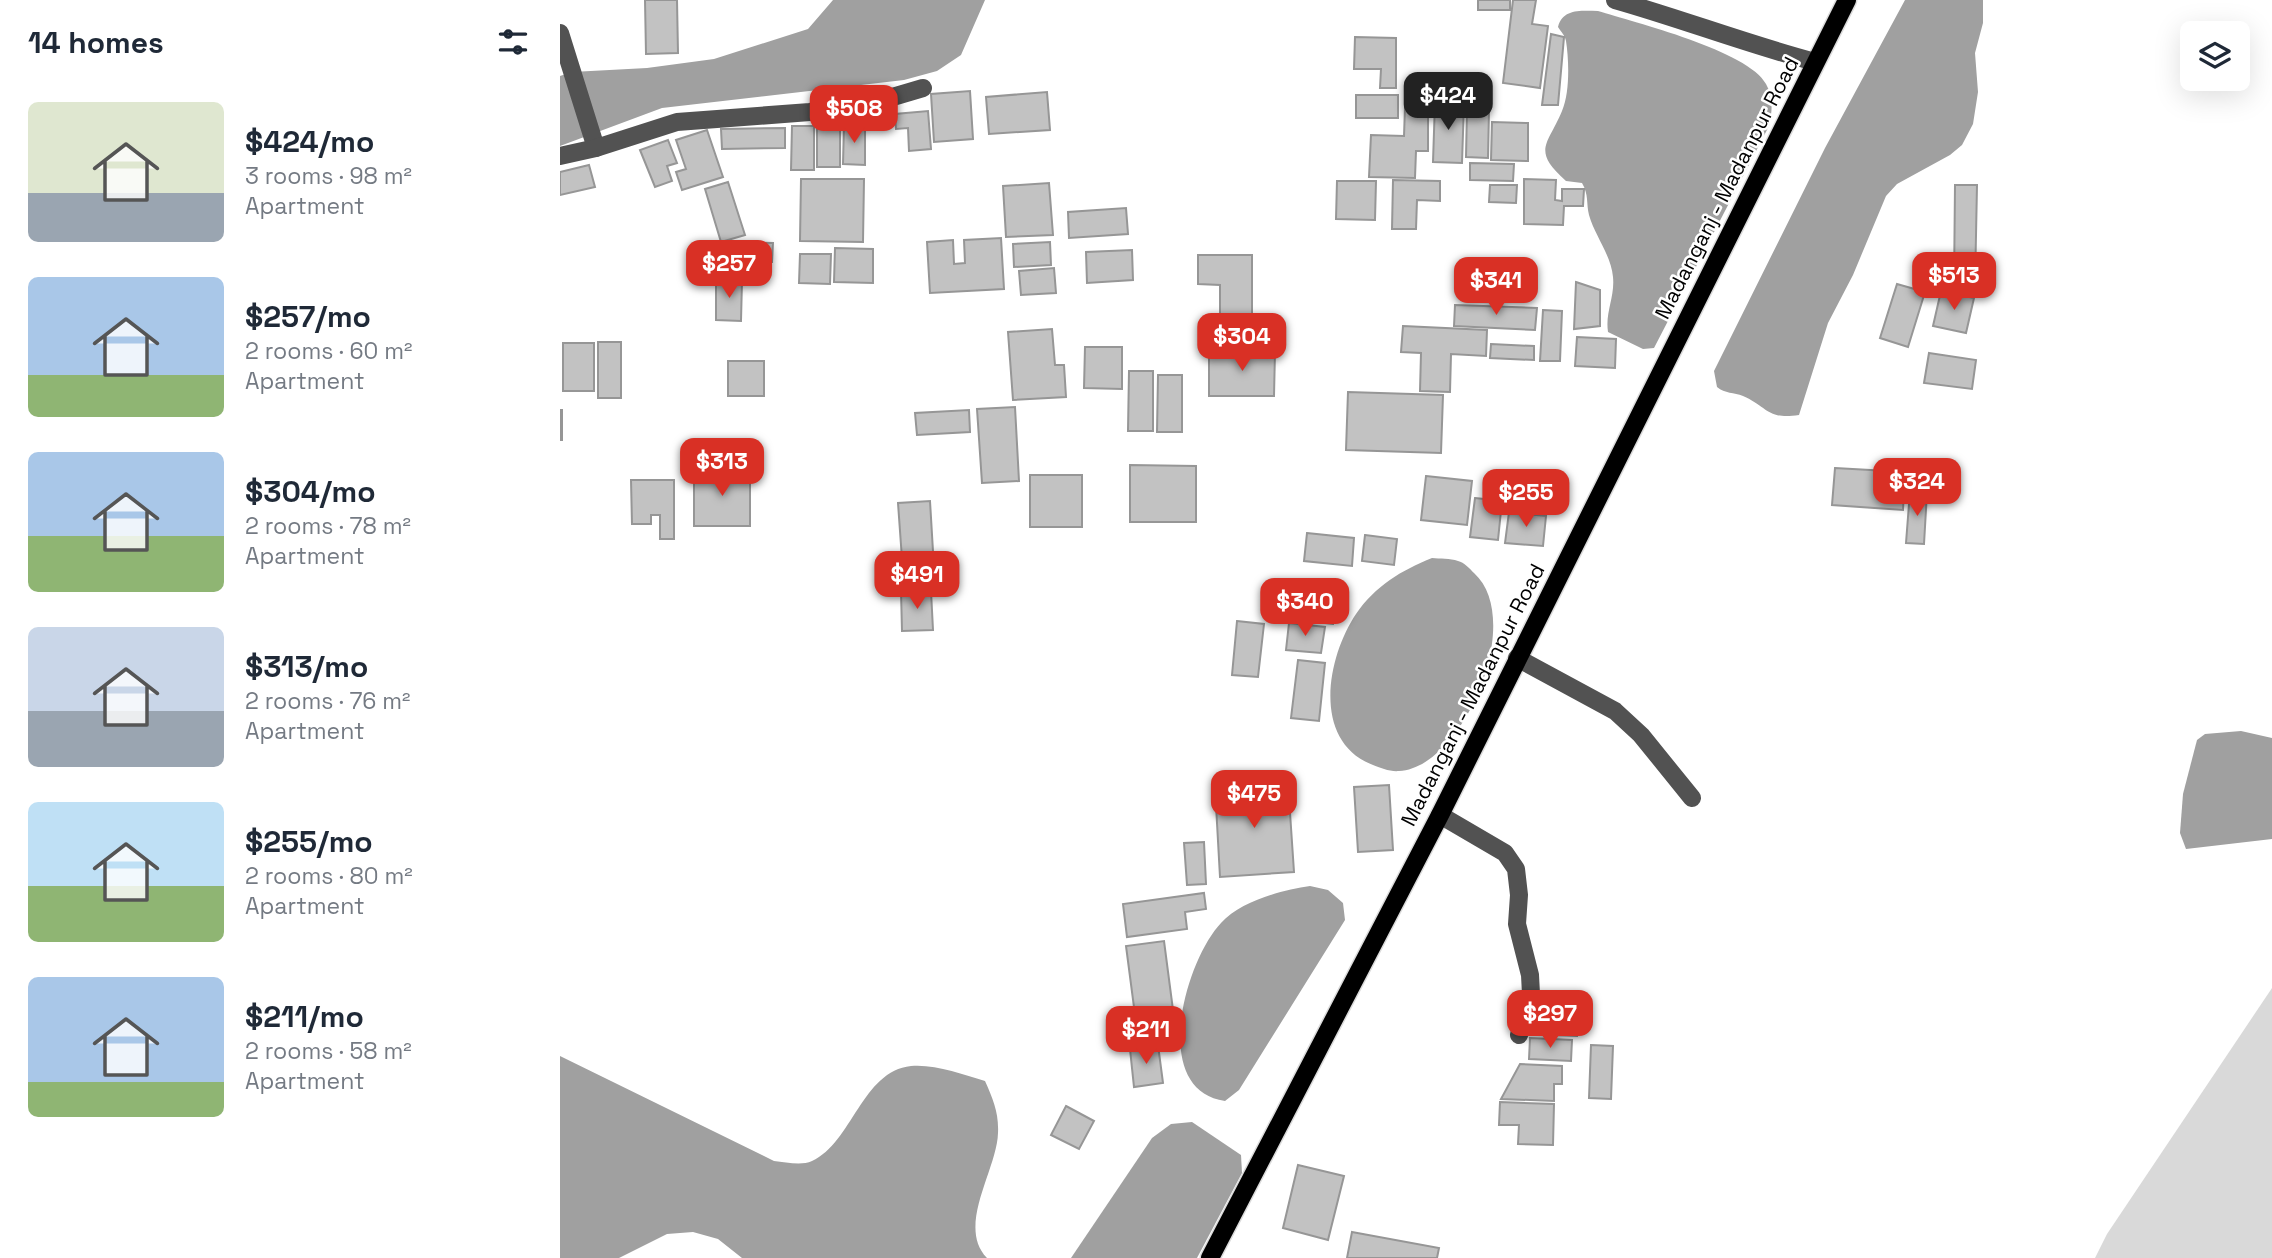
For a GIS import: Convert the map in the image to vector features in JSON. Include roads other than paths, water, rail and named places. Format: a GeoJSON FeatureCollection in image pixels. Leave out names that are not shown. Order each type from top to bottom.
{"type":"FeatureCollection","features":[{"type":"Feature","properties":{"kind":"main road","name":"Madanganj - Madanpur Road"},"geometry":{"type":"LineString","coordinates":[[1210,1258],[1440,815],[1847,0]]}},
{"type":"Feature","properties":{"kind":"street"},"geometry":{"type":"LineString","coordinates":[[1615,0],[1815,62]]}},
{"type":"Feature","properties":{"kind":"street"},"geometry":{"type":"LineString","coordinates":[[562,40],[596,147]]}},
{"type":"Feature","properties":{"kind":"street"},"geometry":{"type":"LineString","coordinates":[[560,156],[677,122],[810,112],[879,101],[923,88]]}},
{"type":"Feature","properties":{"kind":"street"},"geometry":{"type":"LineString","coordinates":[[1517,658],[1615,711],[1641,735],[1692,798]]}},
{"type":"Feature","properties":{"kind":"street"},"geometry":{"type":"LineString","coordinates":[[1440,815],[1504,853],[1516,869],[1519,895],[1517,924],[1530,975],[1531,994],[1519,1035]]}}]}
